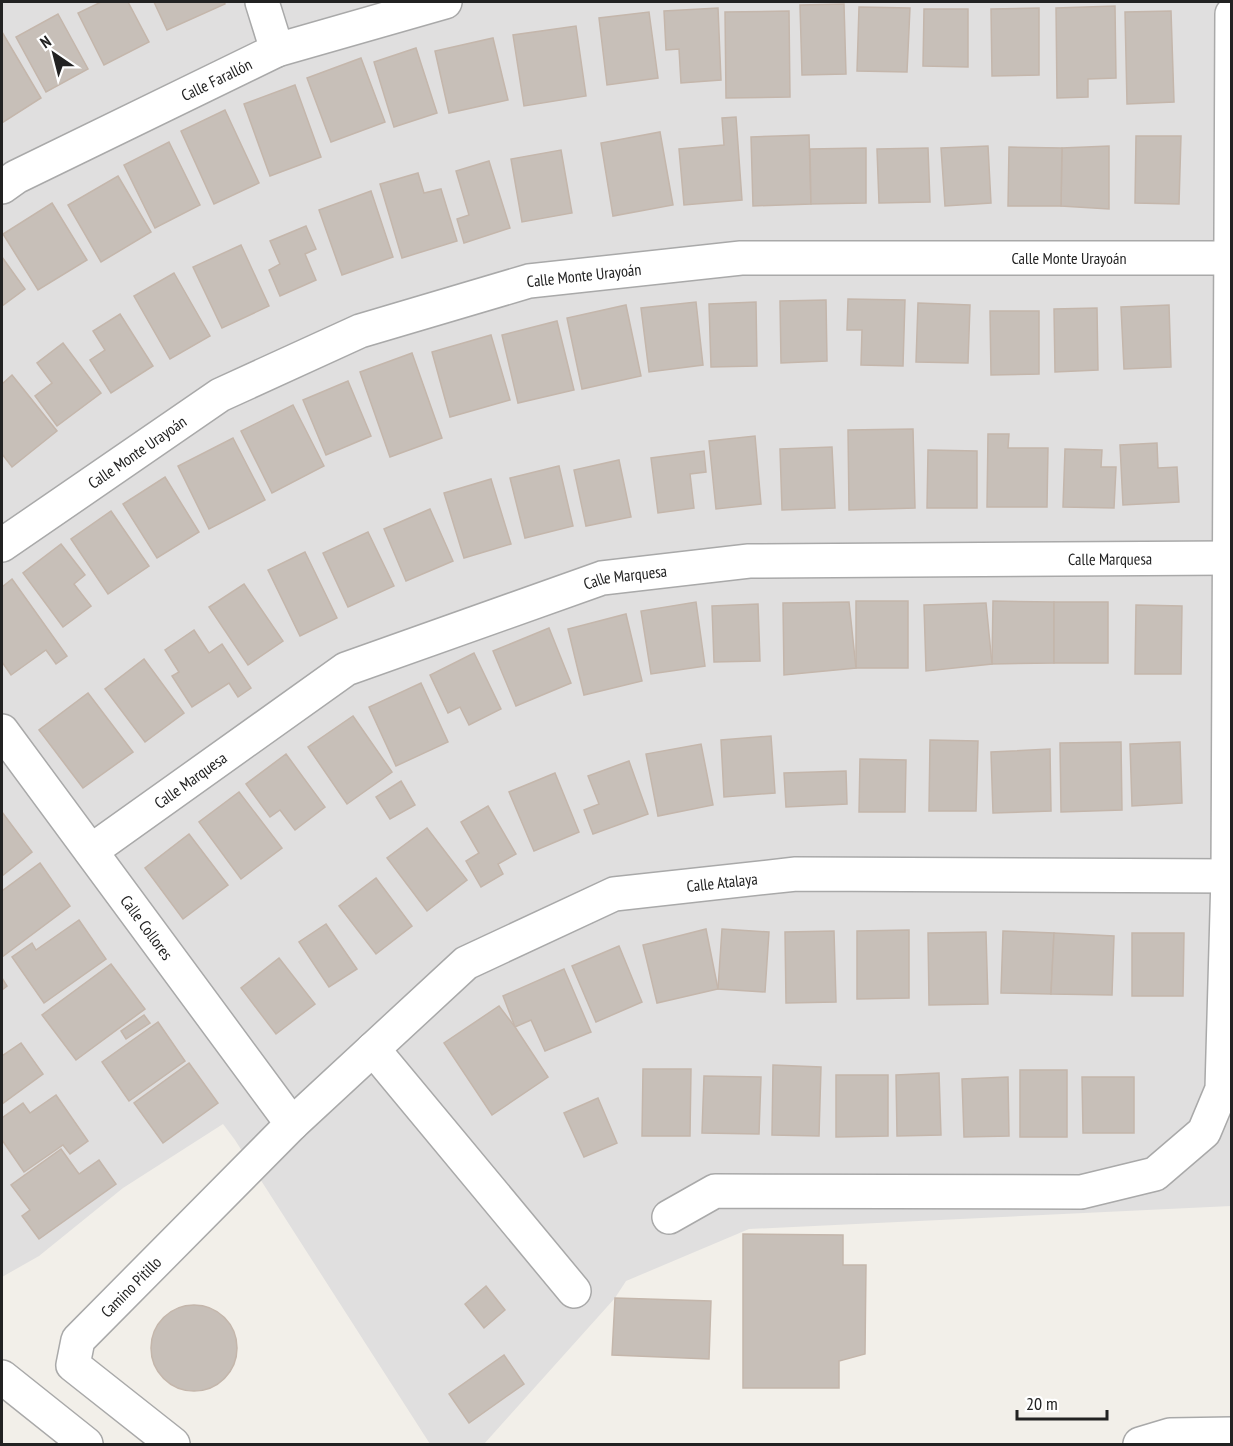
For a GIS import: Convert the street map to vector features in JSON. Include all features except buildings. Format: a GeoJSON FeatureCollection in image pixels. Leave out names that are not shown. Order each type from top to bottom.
{"type":"FeatureCollection","features":[{"type":"Feature","properties":{"kind":"street"},"geometry":{"type":"LineString","coordinates":[[262,2],[277,50]]}},
{"type":"Feature","properties":{"kind":"street","name":"Calle Farallón"},"geometry":{"type":"LineString","coordinates":[[2,188],[16,177],[277,50],[445,2]]}},
{"type":"Feature","properties":{"kind":"street"},"geometry":{"type":"LineString","coordinates":[[669,1216],[715,1191],[1081,1192],[1155,1174],[1204,1132],[1222,1089],[1230,876],[1232,14]]}},
{"type":"Feature","properties":{"kind":"street","name":"Calle Monte Urayoán"},"geometry":{"type":"LineString","coordinates":[[2,545],[220,395],[360,331],[530,281],[741,258],[1231,258]]}},
{"type":"Feature","properties":{"kind":"street","name":"Calle Marquesa"},"geometry":{"type":"LineString","coordinates":[[91,851],[346,669],[602,578],[749,561],[1230,558]]}},
{"type":"Feature","properties":{"kind":"street","name":"Calle Collores"},"geometry":{"type":"LineString","coordinates":[[2,731],[292,1124]]}},
{"type":"Feature","properties":{"kind":"street","name":"Calle Atalaya"},"geometry":{"type":"LineString","coordinates":[[292,1124],[466,963],[614,894],[796,874],[1230,876]]}},
{"type":"Feature","properties":{"kind":"street"},"geometry":{"type":"LineString","coordinates":[[373,1049],[574,1291]]}},
{"type":"Feature","properties":{"kind":"street","name":"Camino Pitillo"},"geometry":{"type":"LineString","coordinates":[[173,1444],[73,1365],[78,1340],[292,1124]]}},
{"type":"Feature","properties":{"kind":"street"},"geometry":{"type":"LineString","coordinates":[[2,1377],[86,1444]]}},
{"type":"Feature","properties":{"kind":"street"},"geometry":{"type":"LineString","coordinates":[[1140,1444],[1170,1435],[1232,1434]]}},
{"type":"Feature","properties":{"kind":"shaded area"},"geometry":{"type":"Polygon","coordinates":[[[2,2],[1231,2],[1231,1206],[749,1229],[626,1281],[615,1298],[484,1444],[430,1444],[223,1124],[123,1188],[39,1256],[2,1277],[2,2]]]}}]}
